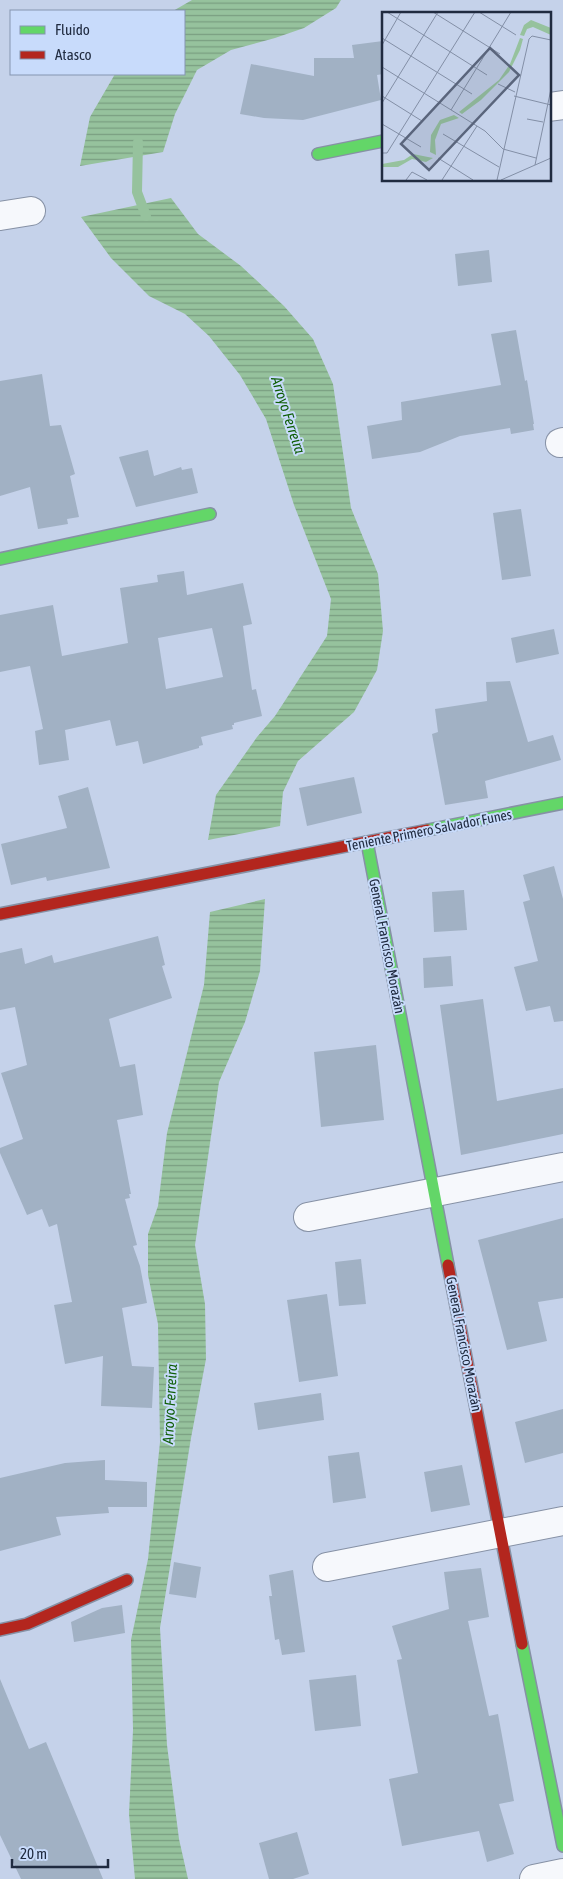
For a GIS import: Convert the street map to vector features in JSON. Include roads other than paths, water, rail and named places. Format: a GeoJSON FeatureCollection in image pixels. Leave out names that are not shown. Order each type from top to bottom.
{"type":"FeatureCollection","features":[{"type":"Feature","properties":{"kind":"street"},"geometry":{"type":"LineString","coordinates":[[550,107],[563,105]]}},
{"type":"Feature","properties":{"kind":"street"},"geometry":{"type":"LineString","coordinates":[[318,154],[382,141]]}},
{"type":"Feature","properties":{"kind":"street"},"geometry":{"type":"LineString","coordinates":[[0,216],[31,211]]}},
{"type":"Feature","properties":{"kind":"street"},"geometry":{"type":"LineString","coordinates":[[0,559],[210,514]]}},
{"type":"Feature","properties":{"kind":"street","name":"Teniente Primero Salvador Funes"},"geometry":{"type":"LineString","coordinates":[[0,914],[563,803]]}},
{"type":"Feature","properties":{"kind":"street","name":"General Francisco Morazán"},"geometry":{"type":"LineString","coordinates":[[367,842],[500,1533],[563,1846]]}},
{"type":"Feature","properties":{"kind":"street"},"geometry":{"type":"LineString","coordinates":[[308,1217],[563,1168]]}},
{"type":"Feature","properties":{"kind":"street"},"geometry":{"type":"LineString","coordinates":[[327,1567],[563,1521]]}},
{"type":"Feature","properties":{"kind":"street"},"geometry":{"type":"LineString","coordinates":[[0,1630],[27,1624],[127,1580]]}},
{"type":"Feature","properties":{"kind":"street"},"geometry":{"type":"LineString","coordinates":[[534,1879],[563,1873]]}},
{"type":"Feature","properties":{"kind":"water"},"geometry":{"type":"Polygon","coordinates":[[[192,0],[341,0],[336,8],[304,28],[231,50],[197,70],[175,114],[163,152],[80,166],[90,117],[114,75],[185,75],[185,10],[175,10],[192,0]]]}},
{"type":"Feature","properties":{"kind":"water"},"geometry":{"type":"Polygon","coordinates":[[[171,198],[198,234],[241,266],[284,306],[313,339],[333,384],[351,508],[378,574],[383,631],[377,670],[354,712],[298,761],[283,792],[280,826],[208,840],[216,795],[257,737],[275,716],[327,636],[331,599],[294,505],[266,419],[240,375],[209,336],[185,314],[149,296],[111,258],[81,217],[171,198]]]}},
{"type":"Feature","properties":{"kind":"water"},"geometry":{"type":"Polygon","coordinates":[[[265,899],[260,971],[245,1022],[219,1082],[195,1245],[205,1304],[206,1359],[160,1628],[167,1745],[179,1839],[188,1879],[135,1879],[129,1814],[133,1730],[131,1640],[148,1559],[160,1442],[158,1324],[148,1275],[148,1234],[158,1206],[167,1133],[204,985],[210,912],[265,899]]]}},
{"type":"Feature","properties":{"kind":"waterway","name":"Arroyo Ferreira"},"geometry":{"type":"LineString","coordinates":[[138,142],[137,192],[146,216]]}}]}
